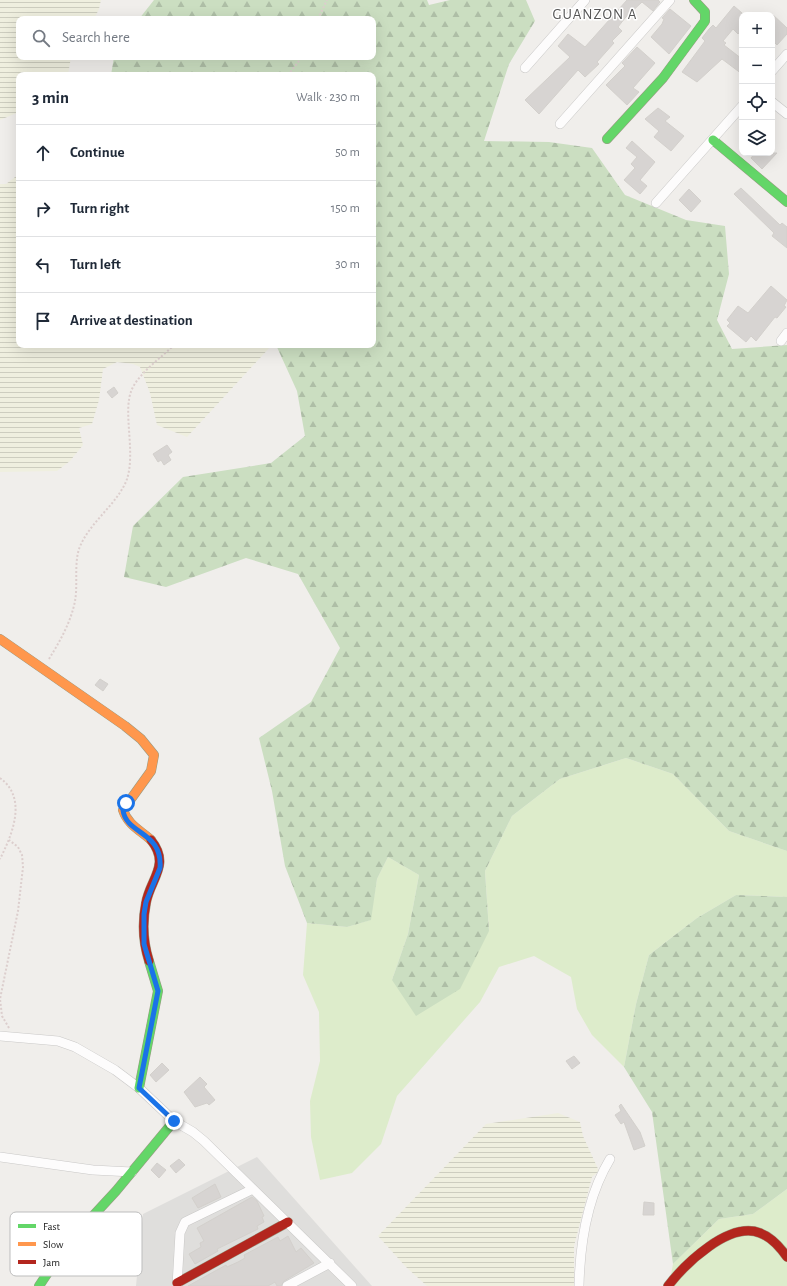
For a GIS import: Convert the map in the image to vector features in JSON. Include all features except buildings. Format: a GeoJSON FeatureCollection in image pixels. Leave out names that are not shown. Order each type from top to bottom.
{"type":"FeatureCollection","features":[{"type":"Feature","properties":{"kind":"street"},"geometry":{"type":"LineString","coordinates":[[525,68],[585,0]]}},
{"type":"Feature","properties":{"kind":"street"},"geometry":{"type":"LineString","coordinates":[[560,124],[670,0]]}},
{"type":"Feature","properties":{"kind":"street"},"geometry":{"type":"LineString","coordinates":[[607,139],[662,78],[705,21],[707,16],[706,11],[694,0]]}},
{"type":"Feature","properties":{"kind":"street"},"geometry":{"type":"LineString","coordinates":[[775,68],[787,54]]}},
{"type":"Feature","properties":{"kind":"street"},"geometry":{"type":"LineString","coordinates":[[775,104],[787,114]]}},
{"type":"Feature","properties":{"kind":"street"},"geometry":{"type":"LineString","coordinates":[[656,203],[739,110]]}},
{"type":"Feature","properties":{"kind":"street"},"geometry":{"type":"LineString","coordinates":[[713,140],[787,202]]}},
{"type":"Feature","properties":{"kind":"street"},"geometry":{"type":"LineString","coordinates":[[0,639],[138,737],[154,755],[153,764],[144,782],[126,803],[123,810],[127,822],[151,839],[159,852],[161,862],[146,902],[144,914],[144,944],[158,991],[139,1088]]}},
{"type":"Feature","properties":{"kind":"street"},"geometry":{"type":"LineString","coordinates":[[0,1036],[39,1038],[64,1043],[99,1060],[139,1088],[174,1121],[193,1132],[253,1188],[352,1286]]}},
{"type":"Feature","properties":{"kind":"street"},"geometry":{"type":"LineString","coordinates":[[96,1212],[174,1121]]}},
{"type":"Feature","properties":{"kind":"street"},"geometry":{"type":"LineString","coordinates":[[0,1157],[93,1170],[132,1172]]}},
{"type":"Feature","properties":{"kind":"street"},"geometry":{"type":"LineString","coordinates":[[579,1286],[580,1260],[589,1205],[602,1173],[610,1159]]}},
{"type":"Feature","properties":{"kind":"street"},"geometry":{"type":"LineString","coordinates":[[177,1284],[180,1233],[185,1222],[253,1188]]}},
{"type":"Feature","properties":{"kind":"street"},"geometry":{"type":"LineString","coordinates":[[177,1284],[288,1222]]}},
{"type":"Feature","properties":{"kind":"street"},"geometry":{"type":"LineString","coordinates":[[668,1286],[675,1276],[701,1254],[725,1237],[741,1231],[754,1231],[768,1237],[781,1248],[787,1257]]}},
{"type":"Feature","properties":{"kind":"street"},"geometry":{"type":"LineString","coordinates":[[287,1286],[330,1263]]}},
{"type":"Feature","properties":{"kind":"street"},"geometry":{"type":"LineString","coordinates":[[39,1286],[46,1276]]}},
{"type":"Feature","properties":{"kind":"path"},"geometry":{"type":"LineString","coordinates":[[319,16],[327,0]]}},
{"type":"Feature","properties":{"kind":"path"},"geometry":{"type":"LineString","coordinates":[[290,72],[300,60]]}},
{"type":"Feature","properties":{"kind":"path"},"geometry":{"type":"LineString","coordinates":[[44,669],[64,634],[75,601],[79,551],[97,519],[121,490],[126,479],[131,449],[129,399],[132,389],[139,379],[171,348]]}},
{"type":"Feature","properties":{"kind":"path"},"geometry":{"type":"LineString","coordinates":[[0,778],[12,791],[15,803],[16,818],[9,840],[0,859]]}},
{"type":"Feature","properties":{"kind":"path"},"geometry":{"type":"LineString","coordinates":[[9,840],[18,847],[22,855],[23,867],[18,911],[0,999],[2,1016],[13,1037]]}},
{"type":"Feature","properties":{"kind":"shaded area"},"geometry":{"type":"Polygon","coordinates":[[[257,1157],[372,1286],[136,1286],[137,1276],[142,1276],[143,1214],[257,1157]]]}},
{"type":"Feature","properties":{"kind":"green space"},"geometry":{"type":"Polygon","coordinates":[[[0,0],[101,0],[96,16],[16,16],[16,60],[70,60],[68,72],[16,72],[16,113],[0,120],[0,0]]]}},
{"type":"Feature","properties":{"kind":"green space"},"geometry":{"type":"Polygon","coordinates":[[[154,0],[427,0],[429,5],[450,0],[526,0],[535,21],[509,64],[484,141],[549,142],[592,148],[625,195],[686,220],[725,226],[729,274],[717,320],[732,349],[787,345],[787,851],[729,831],[673,774],[626,758],[560,779],[512,816],[485,871],[489,931],[460,989],[416,1016],[392,980],[408,934],[419,875],[388,857],[377,879],[371,920],[347,927],[307,923],[285,866],[272,791],[259,738],[311,702],[340,648],[298,574],[246,558],[166,587],[124,577],[133,526],[183,477],[271,463],[305,436],[297,391],[277,348],[376,348],[376,72],[112,72],[114,60],[376,60],[376,16],[141,16],[154,0]]]}},
{"type":"Feature","properties":{"kind":"green space"},"geometry":{"type":"Polygon","coordinates":[[[16,176],[16,348],[269,348],[187,437],[157,425],[150,393],[140,367],[133,364],[117,362],[103,369],[99,400],[92,424],[79,428],[83,445],[70,461],[57,471],[0,472],[0,184],[6,184],[16,176]]]}},
{"type":"Feature","properties":{"kind":"green space"},"geometry":{"type":"Polygon","coordinates":[[[626,758],[673,774],[729,831],[787,851],[787,897],[736,895],[697,918],[649,955],[636,1004],[624,1067],[592,1035],[577,1009],[571,977],[534,956],[499,967],[480,1002],[397,1096],[381,1144],[352,1173],[320,1180],[311,1137],[310,1101],[320,1061],[319,1012],[303,975],[307,923],[347,927],[370,920],[377,879],[388,857],[419,875],[408,934],[392,980],[489,931],[485,871],[512,816],[560,779],[626,758]]]}},
{"type":"Feature","properties":{"kind":"green space"},"geometry":{"type":"Polygon","coordinates":[[[736,895],[787,897],[787,1189],[753,1214],[719,1219],[673,1264],[652,1112],[624,1067],[636,1004],[649,955],[697,918],[736,895]]]}},
{"type":"Feature","properties":{"kind":"green space"},"geometry":{"type":"Polygon","coordinates":[[[558,1113],[580,1122],[583,1136],[599,1171],[592,1177],[574,1246],[574,1286],[427,1286],[406,1267],[378,1236],[486,1124],[558,1113]]]}},
{"type":"Feature","properties":{"kind":"green space"},"geometry":{"type":"Polygon","coordinates":[[[787,1189],[787,1286],[669,1286],[673,1264],[719,1219],[753,1214],[787,1189]]]}},
{"type":"Feature","properties":{"kind":"traffic: fast"},"geometry":{"type":"LineString","coordinates":[[607,139],[663,78],[705,21],[705,12],[694,0]]}},
{"type":"Feature","properties":{"kind":"traffic: fast"},"geometry":{"type":"LineString","coordinates":[[713,140],[787,202]]}},
{"type":"Feature","properties":{"kind":"traffic: fast"},"geometry":{"type":"LineString","coordinates":[[139,1088],[158,991],[149,961]]}},
{"type":"Feature","properties":{"kind":"traffic: fast"},"geometry":{"type":"LineString","coordinates":[[97,1212],[174,1121]]}},
{"type":"Feature","properties":{"kind":"traffic: fast"},"geometry":{"type":"LineString","coordinates":[[39,1286],[46,1276]]}},
{"type":"Feature","properties":{"kind":"traffic: slow"},"geometry":{"type":"LineString","coordinates":[[0,639],[125,726],[141,739],[154,755],[151,771],[123,810],[128,820],[151,840]]}},
{"type":"Feature","properties":{"kind":"traffic: jam"},"geometry":{"type":"LineString","coordinates":[[149,961],[144,940],[144,918],[148,894],[158,872],[159,865],[157,849],[151,840]]}},
{"type":"Feature","properties":{"kind":"traffic: jam"},"geometry":{"type":"LineString","coordinates":[[177,1283],[288,1222]]}},
{"type":"Feature","properties":{"kind":"traffic: jam"},"geometry":{"type":"LineString","coordinates":[[668,1286],[696,1256],[722,1239],[735,1233],[748,1231],[760,1233],[775,1243],[787,1257]]}},
{"type":"Feature","properties":{"kind":"district","name":"GUANZON A"},"geometry":{"type":"Point","coordinates":[595,14]}},
{"type":"Feature","properties":{"kind":"route"},"geometry":{"type":"LineString","coordinates":[[126,803],[123,810],[127,822],[151,839],[161,856],[160,868],[146,902],[144,914],[144,944],[148,960],[157,982],[158,991],[157,1003],[139,1088],[174,1121]]}}]}
